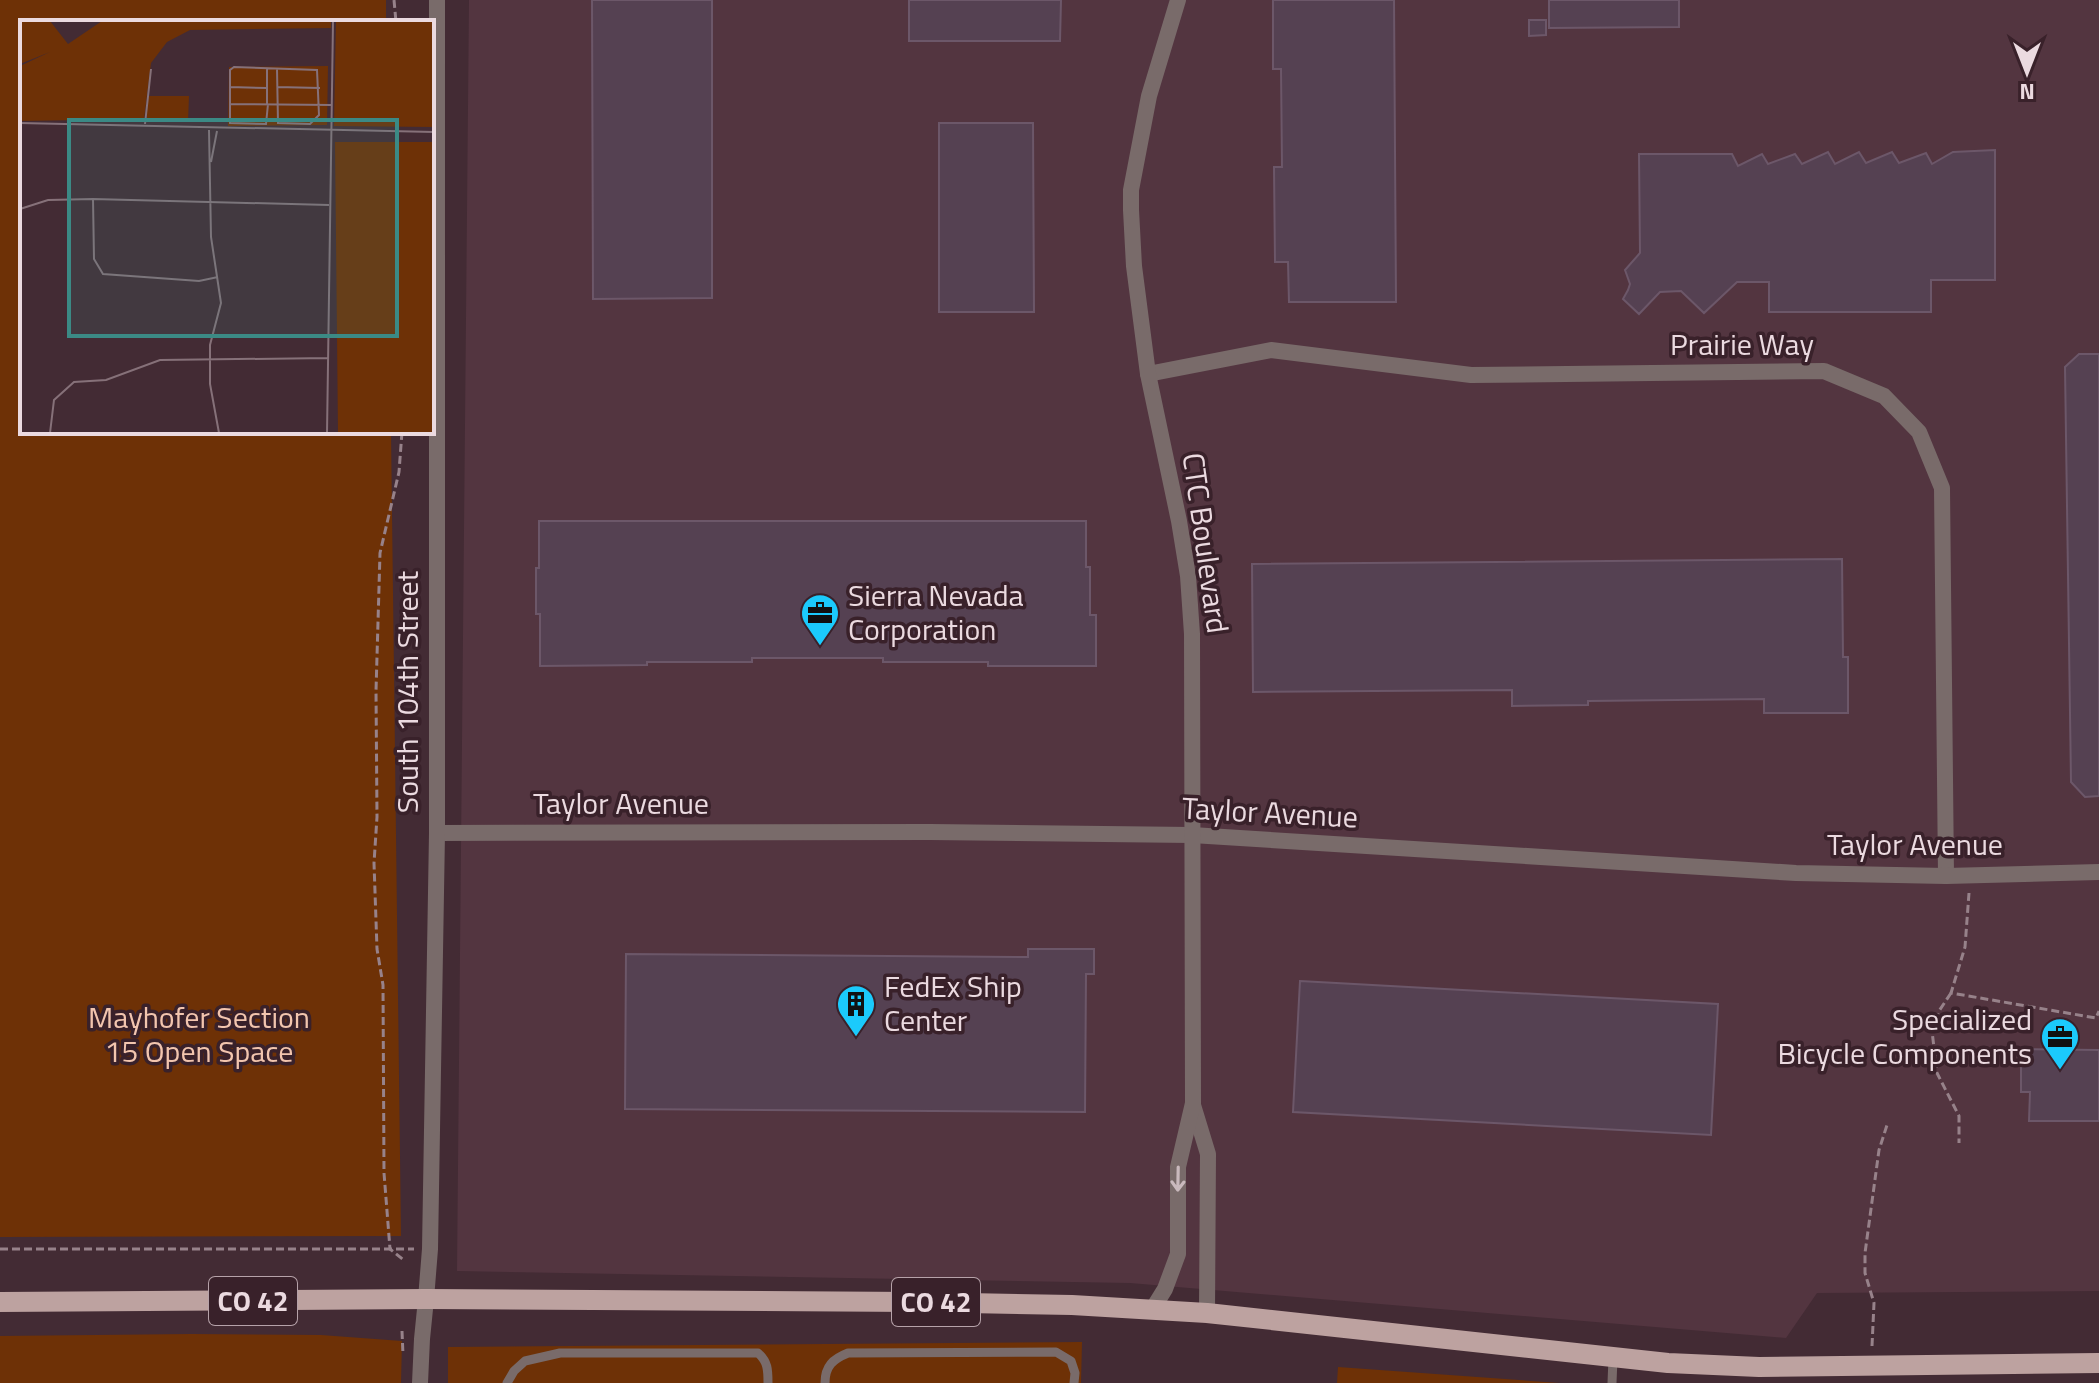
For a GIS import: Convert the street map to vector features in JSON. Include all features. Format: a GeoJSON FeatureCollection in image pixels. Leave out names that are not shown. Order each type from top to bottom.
{"type":"FeatureCollection","features":[{"type":"Feature","properties":{"kind":"main road","name":"CO 42"},"geometry":{"type":"LineString","coordinates":[[0,1302],[426,1299],[1072,1305],[1207,1313],[1759,1375],[1870,1366],[2099,1363]]}},
{"type":"Feature","properties":{"kind":"street","name":"South 104th Street"},"geometry":{"type":"LineString","coordinates":[[420,1383],[430,1249],[437,833],[437,0]]}},
{"type":"Feature","properties":{"kind":"street","name":"CTC Boulevard"},"geometry":{"type":"LineString","coordinates":[[1152,1310],[1165,1289],[1178,1254],[1178,1167],[1193,1103],[1192,634],[1188,576],[1175,496],[1148,374],[1134,266],[1131,190],[1149,96],[1178,0]]}},
{"type":"Feature","properties":{"kind":"street","name":"Prairie Way"},"geometry":{"type":"LineString","coordinates":[[1148,374],[1271,350],[1471,375],[1824,371],[1884,396],[1919,432],[1942,488],[1946,876]]}},
{"type":"Feature","properties":{"kind":"street","name":"Taylor Avenue"},"geometry":{"type":"LineString","coordinates":[[437,833],[1192,835],[1796,873],[1946,876],[2099,872]]}},
{"type":"Feature","properties":{"kind":"street","name":"CTC Boulevard"},"geometry":{"type":"LineString","coordinates":[[1193,1103],[1208,1154],[1207,1313]]}},
{"type":"Feature","properties":{"kind":"lane"},"geometry":{"type":"LineString","coordinates":[[825,1383],[825,1372],[830,1364],[848,1353],[1056,1352],[1071,1361],[1074,1383]]}},
{"type":"Feature","properties":{"kind":"lane"},"geometry":{"type":"LineString","coordinates":[[507,1383],[525,1361],[560,1353],[758,1353],[765,1359],[768,1383]]}},
{"type":"Feature","properties":{"kind":"lane"},"geometry":{"type":"LineString","coordinates":[[1612,1383],[1613,1358]]}},
{"type":"Feature","properties":{"kind":"path"},"geometry":{"type":"LineString","coordinates":[[394,0],[396,20]]}},
{"type":"Feature","properties":{"kind":"path"},"geometry":{"type":"LineString","coordinates":[[402,434],[399,472],[380,553],[374,863],[377,949],[383,985],[384,1173],[390,1249],[405,1261]]}},
{"type":"Feature","properties":{"kind":"path"},"geometry":{"type":"LineString","coordinates":[[1959,1143],[1959,1116],[1937,1073],[1932,1031],[1939,1011],[1951,993],[1965,947],[1971,875]]}},
{"type":"Feature","properties":{"kind":"path"},"geometry":{"type":"LineString","coordinates":[[1951,993],[2096,1018],[2099,1011]]}},
{"type":"Feature","properties":{"kind":"path"},"geometry":{"type":"LineString","coordinates":[[1870,1366],[1874,1303],[1865,1273],[1865,1253],[1879,1150],[1888,1122]]}},
{"type":"Feature","properties":{"kind":"path"},"geometry":{"type":"LineString","coordinates":[[0,1249],[430,1249]]}},
{"type":"Feature","properties":{"kind":"path"},"geometry":{"type":"LineString","coordinates":[[402,1331],[403,1357]]}},
{"type":"Feature","properties":{"kind":"shaded area"},"geometry":{"type":"Polygon","coordinates":[[[469,0],[2099,0],[2099,1291],[1817,1293],[1786,1338],[1130,1283],[457,1271],[469,0]]]}},
{"type":"Feature","properties":{"kind":"green space","name":"Mayhofer Section 15 Open Space"},"geometry":{"type":"Polygon","coordinates":[[[0,0],[386,0],[386,20],[20,20],[20,434],[391,434],[401,1236],[0,1237],[0,0]]]}},
{"type":"Feature","properties":{"kind":"green space"},"geometry":{"type":"Polygon","coordinates":[[[321,1335],[402,1341],[401,1383],[0,1383],[0,1336],[321,1335]]]}},
{"type":"Feature","properties":{"kind":"green space"},"geometry":{"type":"Polygon","coordinates":[[[1082,1342],[1081,1383],[448,1383],[448,1347],[1082,1342]]]}},
{"type":"Feature","properties":{"kind":"green space"},"geometry":{"type":"Polygon","coordinates":[[[1338,1367],[1559,1383],[1337,1383],[1338,1367]]]}},
{"type":"Feature","properties":{"kind":"building"},"geometry":{"type":"Polygon","coordinates":[[[592,0],[712,0],[712,298],[593,299],[592,0]]]}},
{"type":"Feature","properties":{"kind":"building"},"geometry":{"type":"Polygon","coordinates":[[[909,0],[1061,0],[1060,41],[909,41],[909,0]]]}},
{"type":"Feature","properties":{"kind":"building"},"geometry":{"type":"Polygon","coordinates":[[[1273,0],[1394,0],[1396,302],[1289,302],[1288,262],[1275,262],[1274,167],[1282,167],[1281,69],[1273,69],[1273,0]]]}},
{"type":"Feature","properties":{"kind":"building"},"geometry":{"type":"Polygon","coordinates":[[[1549,0],[1679,0],[1679,27],[1549,28],[1549,0]]]}},
{"type":"Feature","properties":{"kind":"building"},"geometry":{"type":"Polygon","coordinates":[[[1529,20],[1546,20],[1546,35],[1529,36],[1529,20]]]}},
{"type":"Feature","properties":{"kind":"building"},"geometry":{"type":"Polygon","coordinates":[[[939,123],[1033,123],[1034,312],[939,312],[939,123]]]}},
{"type":"Feature","properties":{"kind":"building"},"geometry":{"type":"Polygon","coordinates":[[[1995,150],[1995,280],[1931,280],[1931,312],[1769,312],[1769,282],[1737,282],[1704,313],[1681,291],[1660,292],[1639,314],[1623,299],[1630,284],[1625,270],[1640,253],[1639,154],[1732,154],[1738,166],[1762,154],[1768,164],[1795,154],[1802,164],[1828,152],[1835,164],[1859,152],[1866,163],[1892,152],[1899,163],[1926,153],[1932,164],[1953,152],[1995,150]]]}},
{"type":"Feature","properties":{"kind":"building"},"geometry":{"type":"Polygon","coordinates":[[[2079,354],[2099,354],[2099,796],[2085,797],[2071,782],[2065,367],[2079,354]]]}},
{"type":"Feature","properties":{"kind":"building"},"geometry":{"type":"Polygon","coordinates":[[[539,521],[1086,521],[1090,615],[1096,615],[1096,666],[988,666],[988,662],[883,662],[883,658],[752,658],[752,662],[540,666],[540,614],[536,614],[539,521]]]}},
{"type":"Feature","properties":{"kind":"building"},"geometry":{"type":"Polygon","coordinates":[[[1842,559],[1843,657],[1848,657],[1848,713],[1764,713],[1764,699],[1588,701],[1588,705],[1512,706],[1512,690],[1253,692],[1252,564],[1842,559]]]}},
{"type":"Feature","properties":{"kind":"building","name":"FedEx Ship Center"},"geometry":{"type":"Polygon","coordinates":[[[1028,949],[1094,949],[1094,974],[1086,974],[1085,1112],[625,1109],[626,954],[1028,957],[1028,949]]]}},
{"type":"Feature","properties":{"kind":"building"},"geometry":{"type":"Polygon","coordinates":[[[1300,981],[1718,1004],[1711,1135],[1293,1112],[1300,981]]]}},
{"type":"Feature","properties":{"kind":"building","name":"Specialized Bicycle Components"},"geometry":{"type":"Polygon","coordinates":[[[2021,1049],[2099,1050],[2099,1121],[2029,1121],[2030,1092],[2021,1092],[2021,1049]]]}},
{"type":"Feature","properties":{"kind":"place","name":"Sierra Nevada Corporation"},"geometry":{"type":"Point","coordinates":[820,647]}},
{"type":"Feature","properties":{"kind":"place","name":"FedEx Ship Center"},"geometry":{"type":"Point","coordinates":[856,1038]}},
{"type":"Feature","properties":{"kind":"place","name":"Specialized Bicycle Components"},"geometry":{"type":"Point","coordinates":[2060,1071]}}]}
